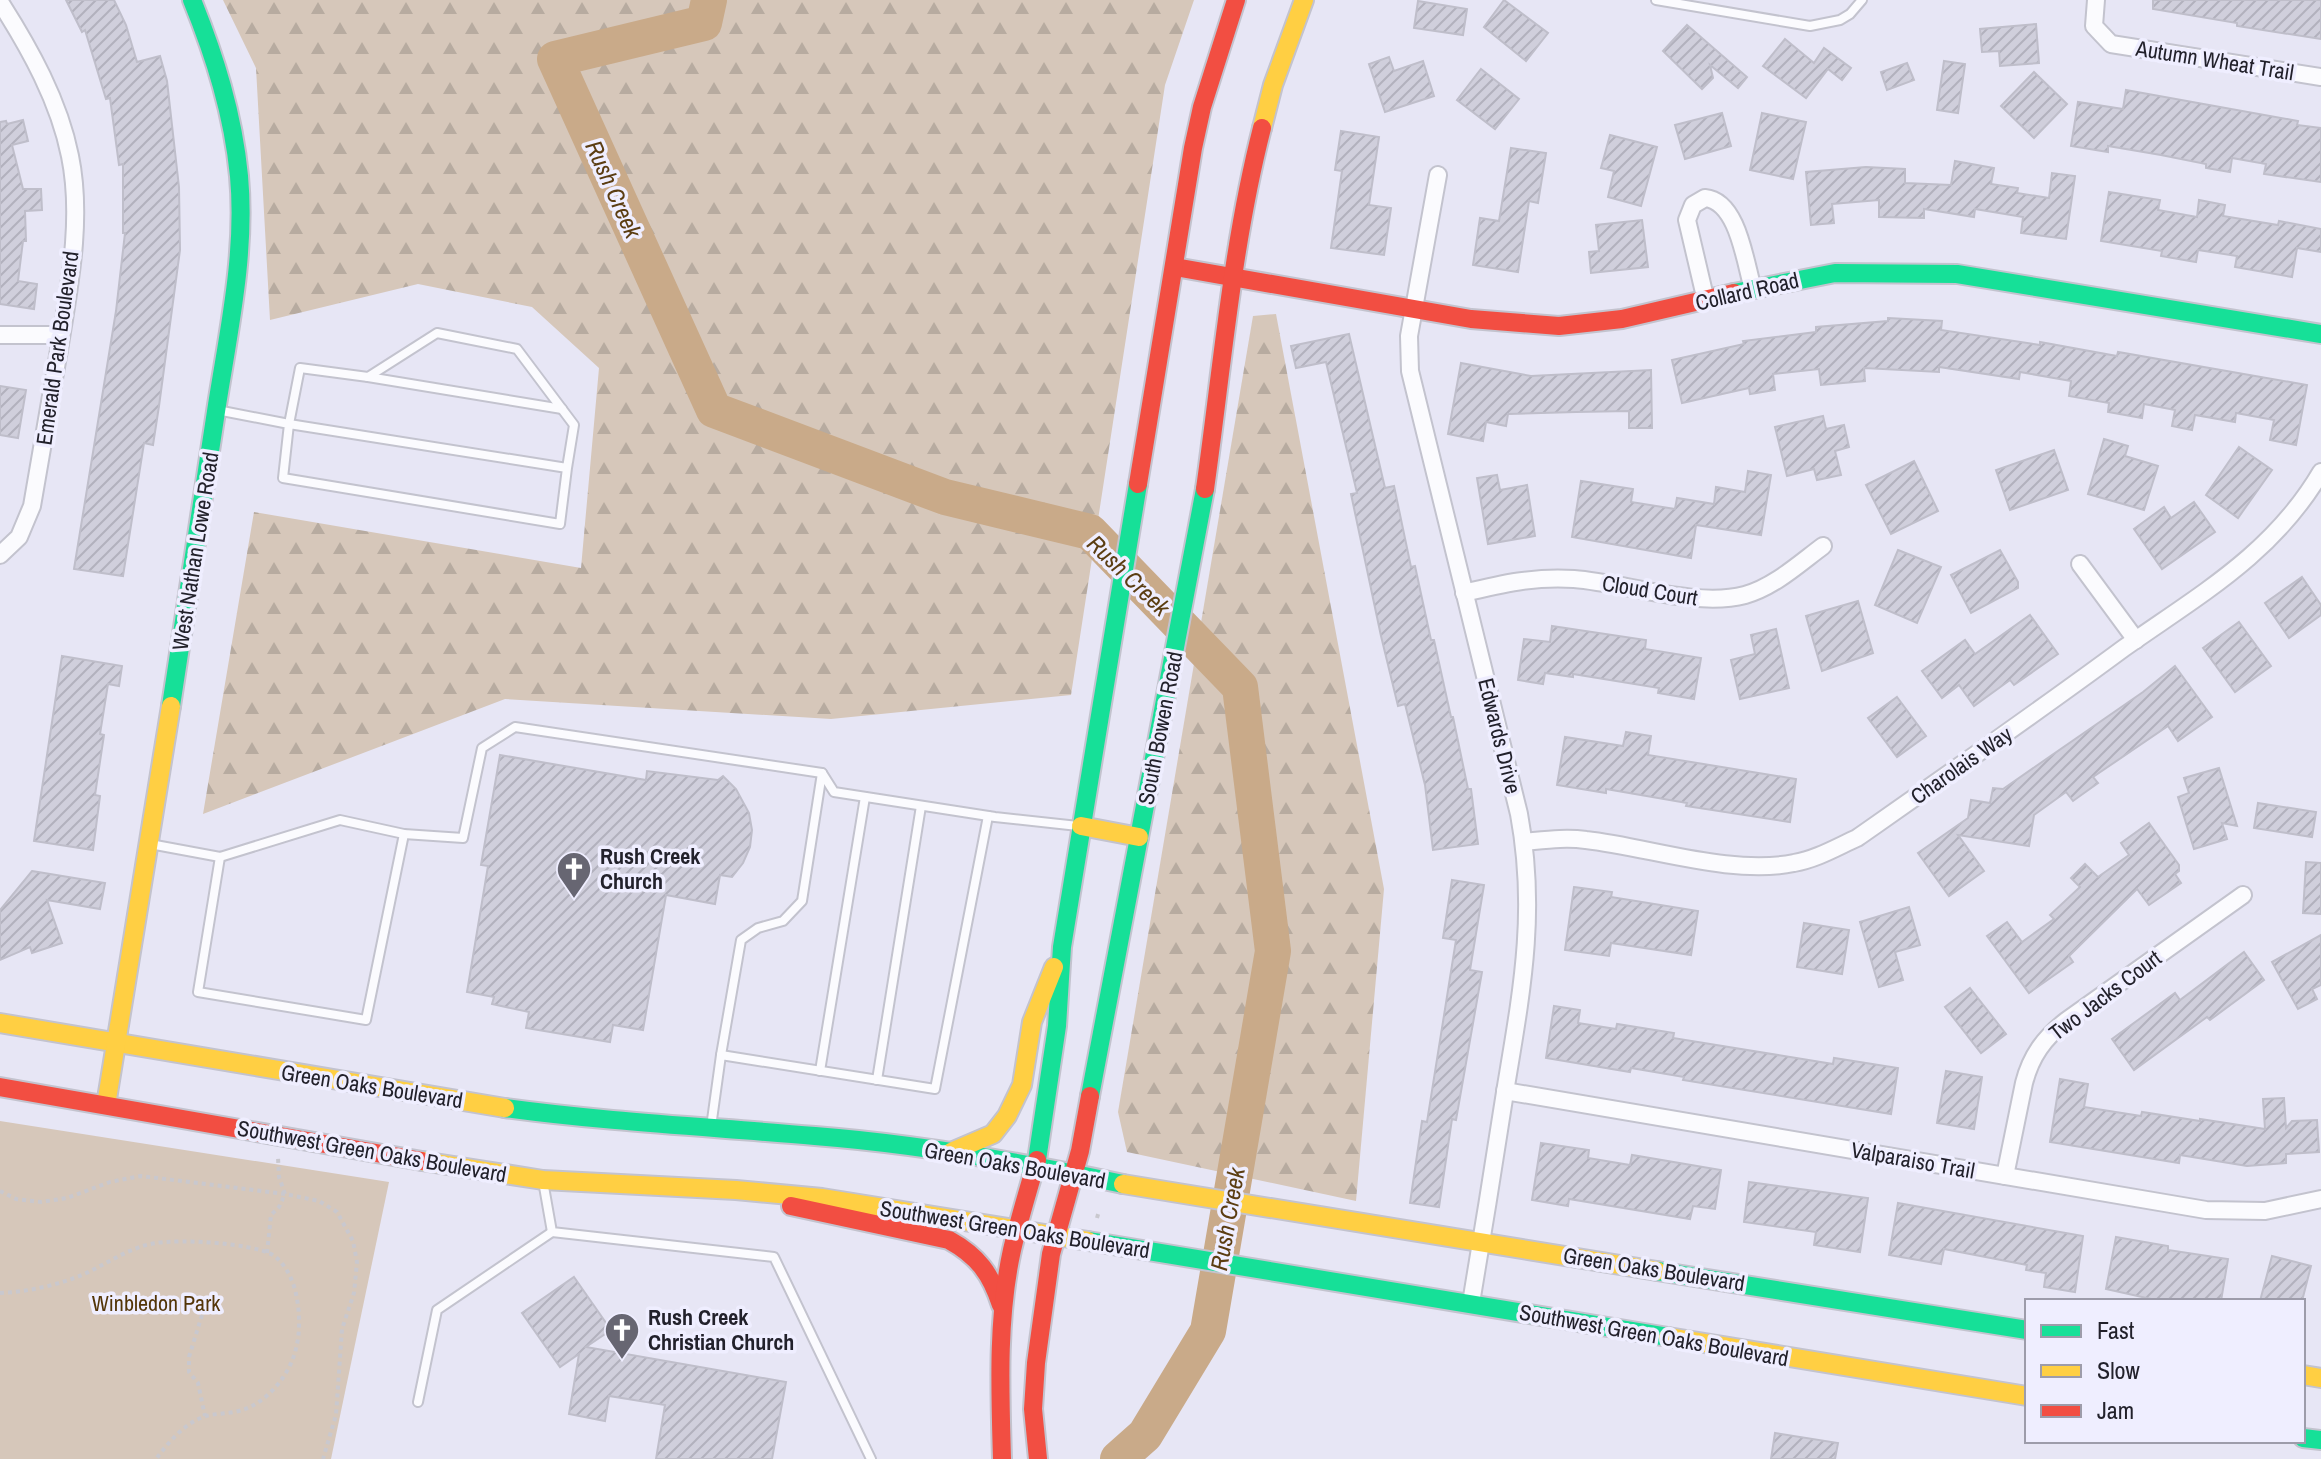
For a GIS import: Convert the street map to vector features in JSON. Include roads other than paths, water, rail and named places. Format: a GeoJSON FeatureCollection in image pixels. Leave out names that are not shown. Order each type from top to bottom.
{"type":"FeatureCollection","features":[{"type":"Feature","properties":{"kind":"main road","name":"West Nathan Lowe Road"},"geometry":{"type":"LineString","coordinates":[[106,1105],[150,844],[240,238],[235,130],[219,68],[192,0]]}},
{"type":"Feature","properties":{"kind":"main road"},"geometry":{"type":"LineString","coordinates":[[1002,1459],[999,1373],[1007,1280],[1041,1144],[1057,1026],[1062,947],[1202,107],[1236,0]]}},
{"type":"Feature","properties":{"kind":"main road","name":"South Bowen Road"},"geometry":{"type":"LineString","coordinates":[[1038,1459],[1033,1409],[1051,1254],[1080,1151],[1150,788],[1204,496],[1234,278],[1261,124],[1304,0]]}},
{"type":"Feature","properties":{"kind":"main road","name":"Collard Road"},"geometry":{"type":"LineString","coordinates":[[1175,267],[1413,310],[1500,323],[1559,326],[1622,319],[1835,273],[1957,274],[2321,334]]}},
{"type":"Feature","properties":{"kind":"main road"},"geometry":{"type":"LineString","coordinates":[[1081,826],[1139,837]]}},
{"type":"Feature","properties":{"kind":"main road"},"geometry":{"type":"LineString","coordinates":[[949,1152],[993,1134],[1007,1116],[1022,1085],[1032,1022],[1062,947]]}},
{"type":"Feature","properties":{"kind":"main road","name":"Green Oaks Boulevard"},"geometry":{"type":"LineString","coordinates":[[0,1023],[449,1100],[593,1120],[818,1136],[1035,1165],[1145,1189],[2025,1330]]}},
{"type":"Feature","properties":{"kind":"main road","name":"Southwest Green Oaks Boulevard"},"geometry":{"type":"LineString","coordinates":[[0,1087],[543,1180],[736,1190],[822,1198],[2025,1396]]}},
{"type":"Feature","properties":{"kind":"main road"},"geometry":{"type":"LineString","coordinates":[[736,1190],[836,1219],[933,1234],[960,1244],[979,1259],[995,1282],[1004,1318]]}},
{"type":"Feature","properties":{"kind":"street","name":"Autumn Wheat Trail"},"geometry":{"type":"LineString","coordinates":[[2096,0],[2094,26],[2111,44],[2321,77]]}},
{"type":"Feature","properties":{"kind":"street","name":"Emerald Park Boulevard"},"geometry":{"type":"LineString","coordinates":[[0,2],[25,41],[54,104],[70,156],[75,204],[70,284],[32,506],[19,537],[0,555]]}},
{"type":"Feature","properties":{"kind":"street","name":"Edwards Drive"},"geometry":{"type":"LineString","coordinates":[[1438,175],[1409,336],[1412,387],[1524,842],[1528,902],[1527,949],[1471,1303]]}},
{"type":"Feature","properties":{"kind":"street"},"geometry":{"type":"LineString","coordinates":[[1706,301],[1687,220],[1693,205],[1705,198],[1718,202],[1731,215],[1753,289]]}},
{"type":"Feature","properties":{"kind":"street"},"geometry":{"type":"LineString","coordinates":[[0,335],[61,335]]}},
{"type":"Feature","properties":{"kind":"street","name":"Charolais Way"},"geometry":{"type":"LineString","coordinates":[[1524,842],[1585,840],[1723,863],[1773,866],[1812,858],[1857,838],[2245,563],[2284,524],[2321,472]]}},
{"type":"Feature","properties":{"kind":"street","name":"Cloud Court"},"geometry":{"type":"LineString","coordinates":[[1464,593],[1510,582],[1552,578],[1703,599],[1731,598],[1759,590],[1823,546]]}},
{"type":"Feature","properties":{"kind":"street"},"geometry":{"type":"LineString","coordinates":[[2080,564],[2136,640]]}},
{"type":"Feature","properties":{"kind":"street","name":"Two Jacks Court"},"geometry":{"type":"LineString","coordinates":[[2005,1176],[2028,1068],[2040,1045],[2066,1021],[2243,895]]}},
{"type":"Feature","properties":{"kind":"street","name":"Valparaiso Trail"},"geometry":{"type":"LineString","coordinates":[[1505,1091],[2206,1210],[2265,1211],[2321,1199]]}},
{"type":"Feature","properties":{"kind":"lane"},"geometry":{"type":"LineString","coordinates":[[1656,0],[1810,26],[1840,20],[1862,0]]}},
{"type":"Feature","properties":{"kind":"lane"},"geometry":{"type":"LineString","coordinates":[[368,377],[437,333],[517,349],[563,409],[574,425],[560,524],[283,478],[300,368],[563,409]]}},
{"type":"Feature","properties":{"kind":"lane"},"geometry":{"type":"LineString","coordinates":[[216,410],[567,468]]}},
{"type":"Feature","properties":{"kind":"lane"},"geometry":{"type":"LineString","coordinates":[[150,844],[220,857],[340,820],[404,834],[463,838],[482,748],[515,727],[822,773],[834,792],[988,816],[1081,826]]}},
{"type":"Feature","properties":{"kind":"lane"},"geometry":{"type":"LineString","coordinates":[[711,1128],[741,940],[758,928],[783,921],[802,901],[822,773]]}},
{"type":"Feature","properties":{"kind":"lane"},"geometry":{"type":"LineString","coordinates":[[820,1071],[865,797]]}},
{"type":"Feature","properties":{"kind":"lane"},"geometry":{"type":"LineString","coordinates":[[877,1080],[921,806]]}},
{"type":"Feature","properties":{"kind":"lane"},"geometry":{"type":"LineString","coordinates":[[721,1055],[935,1089],[988,816]]}},
{"type":"Feature","properties":{"kind":"lane"},"geometry":{"type":"LineString","coordinates":[[220,857],[198,992],[366,1020],[404,834]]}},
{"type":"Feature","properties":{"kind":"lane"},"geometry":{"type":"LineString","coordinates":[[543,1180],[552,1232]]}},
{"type":"Feature","properties":{"kind":"lane"},"geometry":{"type":"LineString","coordinates":[[418,1402],[437,1310],[552,1232],[774,1257],[871,1459]]}},
{"type":"Feature","properties":{"kind":"waterway","name":"Rush Creek"},"geometry":{"type":"LineString","coordinates":[[709,0],[704,23],[555,59],[714,410],[945,497],[1090,532],[1240,687],[1273,951],[1208,1331],[1145,1435],[1118,1459]]}},
{"type":"Feature","properties":{"kind":"place","name":"Rush Creek Church"},"geometry":{"type":"Point","coordinates":[574,900]}},
{"type":"Feature","properties":{"kind":"place","name":"Rush Creek Christian Church"},"geometry":{"type":"Point","coordinates":[622,1361]}},
{"type":"Feature","properties":{"kind":"park label","name":"Winbledon Park"},"geometry":{"type":"Point","coordinates":[156,1303]}}]}
